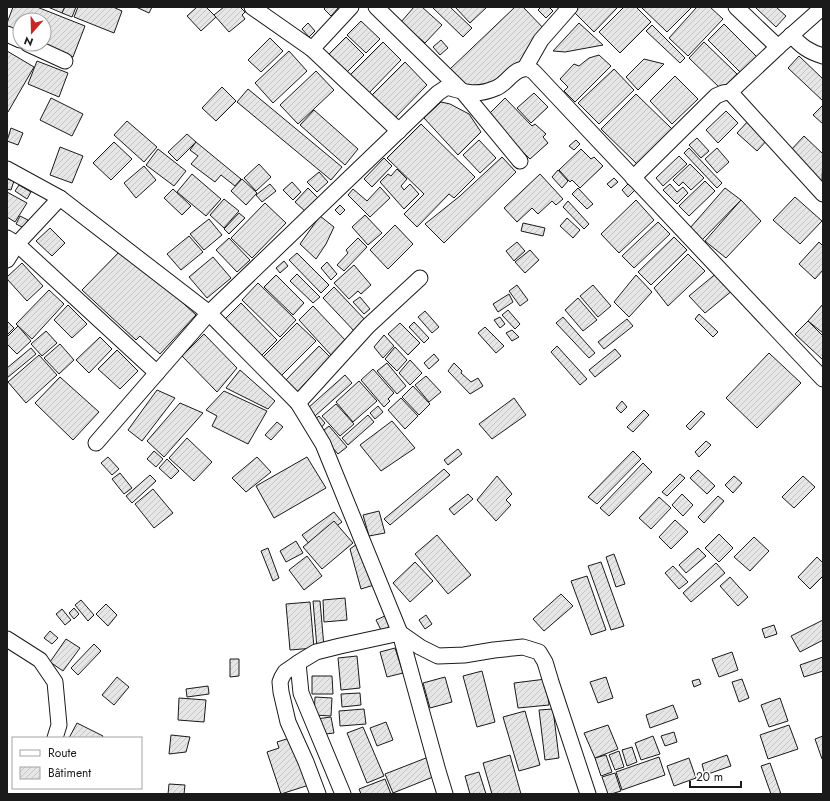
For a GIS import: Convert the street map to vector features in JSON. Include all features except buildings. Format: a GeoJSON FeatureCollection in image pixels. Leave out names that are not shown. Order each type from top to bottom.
{"type":"FeatureCollection","features":[{"type":"Feature","properties":{"kind":"street"},"geometry":{"type":"LineString","coordinates":[[252,7],[312,49],[399,131]]}},
{"type":"Feature","properties":{"kind":"street"},"geometry":{"type":"LineString","coordinates":[[312,49],[350,7]]}},
{"type":"Feature","properties":{"kind":"street"},"geometry":{"type":"LineString","coordinates":[[376,7],[463,92],[520,161]]}},
{"type":"Feature","properties":{"kind":"street"},"geometry":{"type":"LineString","coordinates":[[96,443],[209,314],[438,93],[447,87],[463,92],[481,93],[498,88],[517,72],[525,68],[540,40],[570,7]]}},
{"type":"Feature","properties":{"kind":"street"},"geometry":{"type":"LineString","coordinates":[[736,7],[778,47]]}},
{"type":"Feature","properties":{"kind":"street"},"geometry":{"type":"LineString","coordinates":[[633,178],[716,96],[730,92],[823,7]]}},
{"type":"Feature","properties":{"kind":"street"},"geometry":{"type":"LineString","coordinates":[[791,35],[800,45],[813,53],[823,56]]}},
{"type":"Feature","properties":{"kind":"street"},"geometry":{"type":"LineString","coordinates":[[45,52],[65,61]]}},
{"type":"Feature","properties":{"kind":"street"},"geometry":{"type":"LineString","coordinates":[[525,68],[533,71],[823,379]]}},
{"type":"Feature","properties":{"kind":"street"},"geometry":{"type":"LineString","coordinates":[[730,92],[823,194]]}},
{"type":"Feature","properties":{"kind":"street"},"geometry":{"type":"LineString","coordinates":[[7,169],[60,198],[209,314],[298,403],[323,444],[400,633],[438,771],[446,794]]}},
{"type":"Feature","properties":{"kind":"street"},"geometry":{"type":"LineString","coordinates":[[7,260],[12,241],[60,198]]}},
{"type":"Feature","properties":{"kind":"street"},"geometry":{"type":"LineString","coordinates":[[12,241],[157,373]]}},
{"type":"Feature","properties":{"kind":"street"},"geometry":{"type":"LineString","coordinates":[[298,403],[368,326],[420,278]]}},
{"type":"Feature","properties":{"kind":"street"},"geometry":{"type":"LineString","coordinates":[[318,794],[306,762],[288,722],[280,682],[285,672],[316,652],[400,633],[420,647],[438,656],[464,655],[523,647],[538,652],[545,662],[588,794]]}},
{"type":"Feature","properties":{"kind":"street"},"geometry":{"type":"LineString","coordinates":[[7,639],[40,660],[55,682],[58,725],[55,737]]}},
{"type":"Feature","properties":{"kind":"street"},"geometry":{"type":"LineString","coordinates":[[298,663],[301,693],[343,794]]}}]}
